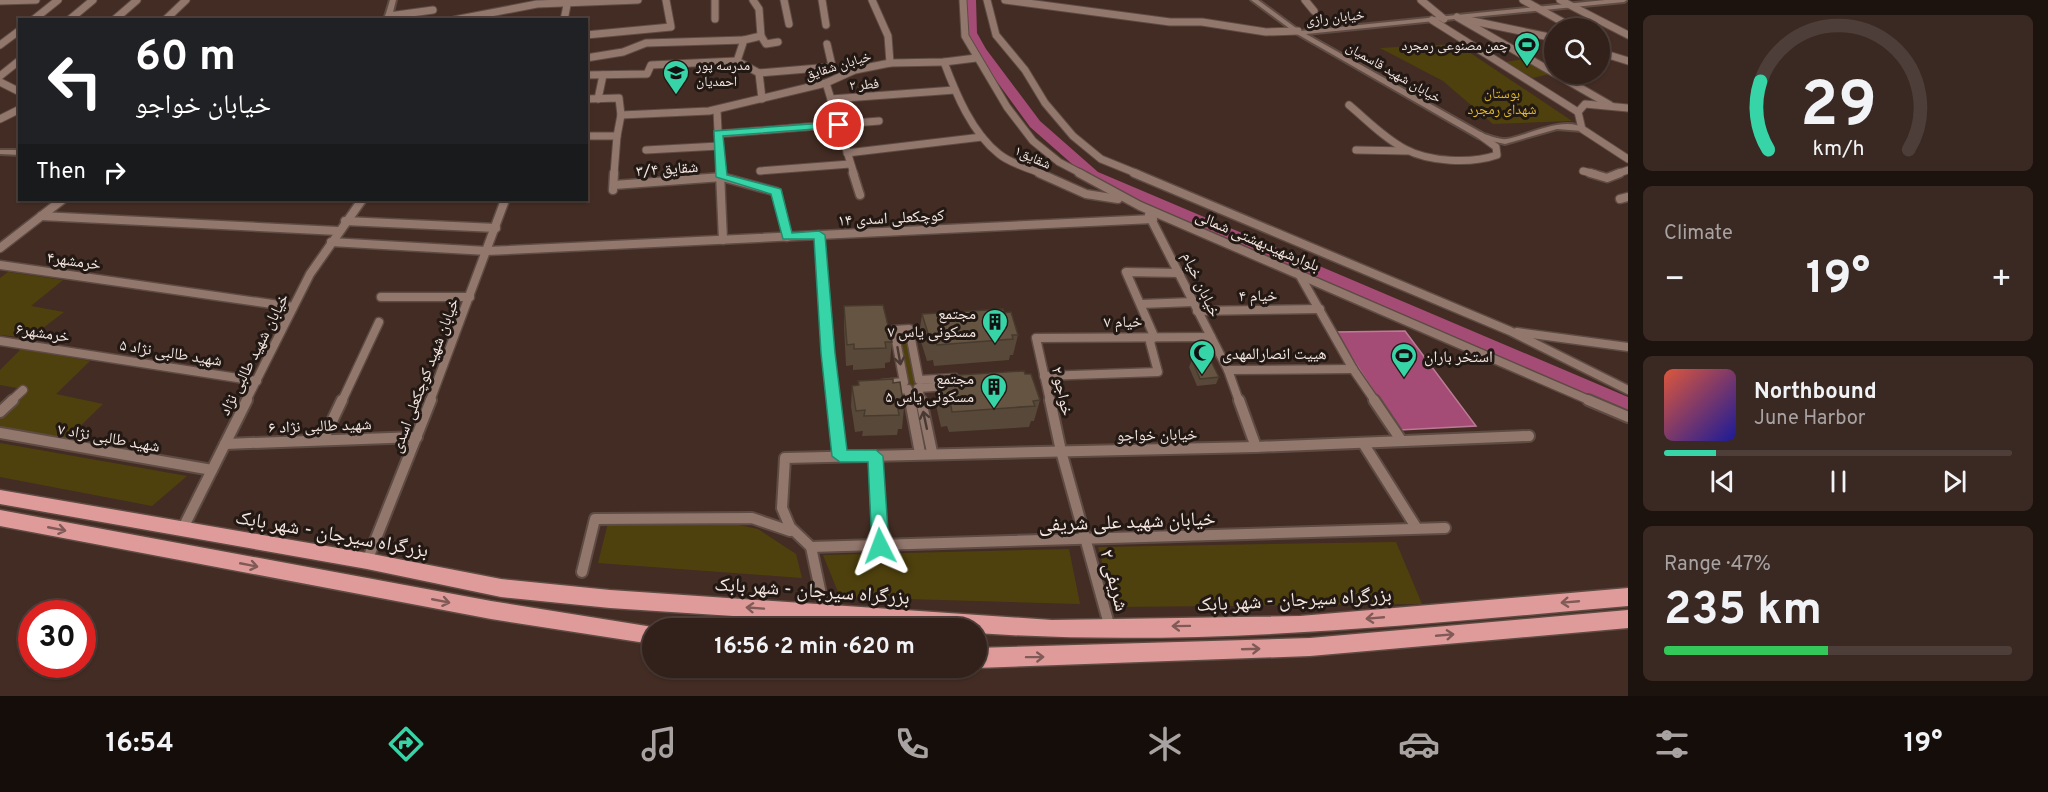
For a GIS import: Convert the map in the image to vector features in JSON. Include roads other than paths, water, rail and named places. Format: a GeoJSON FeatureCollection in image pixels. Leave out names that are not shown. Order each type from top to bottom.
{"type":"FeatureCollection","features":[{"type":"Feature","properties":{"kind":"highway","name":"بزرگراه سیرجان - شهر بابک"},"geometry":{"type":"LineString","coordinates":[[0,497],[367,561],[501,588],[780,618]]}},
{"type":"Feature","properties":{"kind":"highway"},"geometry":{"type":"LineString","coordinates":[[0,518],[491,610],[642,633]]}},
{"type":"Feature","properties":{"kind":"highway","name":"بزرگراه سیرجان - شهر بابک"},"geometry":{"type":"LineString","coordinates":[[795,618],[825,613],[1052,629],[1300,624],[1628,597]]}},
{"type":"Feature","properties":{"kind":"highway"},"geometry":{"type":"LineString","coordinates":[[987,658],[1310,647],[1628,619]]}},
{"type":"Feature","properties":{"kind":"street"},"geometry":{"type":"LineString","coordinates":[[0,1],[36,0]]}},
{"type":"Feature","properties":{"kind":"street"},"geometry":{"type":"LineString","coordinates":[[36,18],[58,0]]}},
{"type":"Feature","properties":{"kind":"street"},"geometry":{"type":"LineString","coordinates":[[71,18],[93,0]]}},
{"type":"Feature","properties":{"kind":"street"},"geometry":{"type":"LineString","coordinates":[[116,18],[137,0]]}},
{"type":"Feature","properties":{"kind":"street"},"geometry":{"type":"LineString","coordinates":[[167,18],[186,0]]}},
{"type":"Feature","properties":{"kind":"street"},"geometry":{"type":"LineString","coordinates":[[393,0],[388,18],[433,10]]}},
{"type":"Feature","properties":{"kind":"street"},"geometry":{"type":"LineString","coordinates":[[466,18],[537,4],[567,5],[638,0]]}},
{"type":"Feature","properties":{"kind":"street"},"geometry":{"type":"LineString","coordinates":[[588,35],[671,27],[666,0]]}},
{"type":"Feature","properties":{"kind":"street"},"geometry":{"type":"LineString","coordinates":[[715,0],[715,19]]}},
{"type":"Feature","properties":{"kind":"street"},"geometry":{"type":"LineString","coordinates":[[753,0],[759,9],[761,36],[766,44],[778,42]]}},
{"type":"Feature","properties":{"kind":"street"},"geometry":{"type":"LineString","coordinates":[[784,0],[789,24]]}},
{"type":"Feature","properties":{"kind":"street"},"geometry":{"type":"LineString","coordinates":[[822,0],[826,25]]}},
{"type":"Feature","properties":{"kind":"street"},"geometry":{"type":"LineString","coordinates":[[872,0],[888,36],[890,63]]}},
{"type":"Feature","properties":{"kind":"street","name":"بلوارشهیدبهشتی شمالی"},"geometry":{"type":"LineString","coordinates":[[963,0],[965,36],[976,58],[1007,107],[1033,141],[1059,162],[1126,200],[1628,417]]}},
{"type":"Feature","properties":{"kind":"street","name":"بلوارشهیدبهشتی شمالی"},"geometry":{"type":"LineString","coordinates":[[987,0],[996,35],[1025,70],[1045,103],[1073,136],[1101,159],[1510,331],[1628,390]]}},
{"type":"Feature","properties":{"kind":"street"},"geometry":{"type":"LineString","coordinates":[[1005,0],[1170,22],[1195,21],[1282,34],[1298,32]]}},
{"type":"Feature","properties":{"kind":"street"},"geometry":{"type":"LineString","coordinates":[[1255,0],[1262,0]]}},
{"type":"Feature","properties":{"kind":"street","name":"خیابان شهید قاسمیان"},"geometry":{"type":"LineString","coordinates":[[1255,0],[1298,32],[1481,136],[1505,142],[1557,127],[1582,129]]}},
{"type":"Feature","properties":{"kind":"street"},"geometry":{"type":"LineString","coordinates":[[1305,0],[1314,11]]}},
{"type":"Feature","properties":{"kind":"street"},"geometry":{"type":"LineString","coordinates":[[1421,0],[1444,19]]}},
{"type":"Feature","properties":{"kind":"street"},"geometry":{"type":"LineString","coordinates":[[1523,0],[1556,18]]}},
{"type":"Feature","properties":{"kind":"street"},"geometry":{"type":"LineString","coordinates":[[1560,0],[1628,35]]}},
{"type":"Feature","properties":{"kind":"street","name":"خیابان رازی"},"geometry":{"type":"LineString","coordinates":[[1298,32],[1624,0]]}},
{"type":"Feature","properties":{"kind":"street"},"geometry":{"type":"LineString","coordinates":[[512,1],[522,7]]}},
{"type":"Feature","properties":{"kind":"street"},"geometry":{"type":"LineString","coordinates":[[564,18],[567,5]]}},
{"type":"Feature","properties":{"kind":"street"},"geometry":{"type":"LineString","coordinates":[[506,18],[507,11]]}},
{"type":"Feature","properties":{"kind":"street"},"geometry":{"type":"LineString","coordinates":[[1457,17],[1544,36]]}},
{"type":"Feature","properties":{"kind":"street"},"geometry":{"type":"LineString","coordinates":[[1457,17],[1544,67]]}},
{"type":"Feature","properties":{"kind":"street"},"geometry":{"type":"LineString","coordinates":[[1432,20],[1578,112],[1582,129],[1628,159]]}},
{"type":"Feature","properties":{"kind":"street"},"geometry":{"type":"LineString","coordinates":[[0,45],[18,32]]}},
{"type":"Feature","properties":{"kind":"street"},"geometry":{"type":"LineString","coordinates":[[761,36],[744,40],[646,43],[624,52],[588,58],[589,75],[647,74],[651,65],[736,61],[759,73],[831,67]]}},
{"type":"Feature","properties":{"kind":"street"},"geometry":{"type":"LineString","coordinates":[[736,61],[744,40]]}},
{"type":"Feature","properties":{"kind":"street"},"geometry":{"type":"LineString","coordinates":[[827,44],[831,67],[838,76]]}},
{"type":"Feature","properties":{"kind":"street"},"geometry":{"type":"LineString","coordinates":[[1610,55],[1628,61]]}},
{"type":"Feature","properties":{"kind":"street","name":"خیابان شقایق"},"geometry":{"type":"LineString","coordinates":[[621,115],[713,110],[826,83],[855,70],[890,63],[944,62],[976,58]]}},
{"type":"Feature","properties":{"kind":"street"},"geometry":{"type":"LineString","coordinates":[[0,76],[18,62]]}},
{"type":"Feature","properties":{"kind":"street","name":"شقایق۱"},"geometry":{"type":"LineString","coordinates":[[944,62],[955,90],[982,137],[1001,156],[1086,194],[1126,200]]}},
{"type":"Feature","properties":{"kind":"street"},"geometry":{"type":"LineString","coordinates":[[759,73],[762,99]]}},
{"type":"Feature","properties":{"kind":"street"},"geometry":{"type":"LineString","coordinates":[[598,99],[603,75]]}},
{"type":"Feature","properties":{"kind":"street"},"geometry":{"type":"LineString","coordinates":[[0,82],[18,91]]}},
{"type":"Feature","properties":{"kind":"street"},"geometry":{"type":"LineString","coordinates":[[826,83],[860,195]]}},
{"type":"Feature","properties":{"kind":"street"},"geometry":{"type":"LineString","coordinates":[[1574,84],[1612,106]]}},
{"type":"Feature","properties":{"kind":"street","name":"فطر ۲"},"geometry":{"type":"LineString","coordinates":[[831,99],[955,90]]}},
{"type":"Feature","properties":{"kind":"street"},"geometry":{"type":"LineString","coordinates":[[588,99],[619,98],[621,115],[617,136],[588,136]]}},
{"type":"Feature","properties":{"kind":"street"},"geometry":{"type":"LineString","coordinates":[[1578,112],[1585,104],[1628,108]]}},
{"type":"Feature","properties":{"kind":"street"},"geometry":{"type":"LineString","coordinates":[[1349,105],[1407,151]]}},
{"type":"Feature","properties":{"kind":"street"},"geometry":{"type":"LineString","coordinates":[[0,119],[18,110]]}},
{"type":"Feature","properties":{"kind":"street"},"geometry":{"type":"LineString","coordinates":[[713,110],[722,177],[723,240]]}},
{"type":"Feature","properties":{"kind":"street"},"geometry":{"type":"LineString","coordinates":[[718,134],[879,121]]}},
{"type":"Feature","properties":{"kind":"street","name":"شقایق ۳/۴"},"geometry":{"type":"LineString","coordinates":[[617,136],[613,188],[722,177],[777,192],[787,237]]}},
{"type":"Feature","properties":{"kind":"street"},"geometry":{"type":"LineString","coordinates":[[1356,150],[1407,151],[1477,160],[1490,159],[1497,155],[1496,147],[1481,136]]}},
{"type":"Feature","properties":{"kind":"street"},"geometry":{"type":"LineString","coordinates":[[847,153],[918,147],[982,137]]}},
{"type":"Feature","properties":{"kind":"street"},"geometry":{"type":"LineString","coordinates":[[646,150],[718,146]]}},
{"type":"Feature","properties":{"kind":"street"},"geometry":{"type":"LineString","coordinates":[[0,152],[18,153]]}},
{"type":"Feature","properties":{"kind":"street"},"geometry":{"type":"LineString","coordinates":[[760,171],[850,164]]}},
{"type":"Feature","properties":{"kind":"street"},"geometry":{"type":"LineString","coordinates":[[1583,171],[1607,178],[1628,170]]}},
{"type":"Feature","properties":{"kind":"street"},"geometry":{"type":"LineString","coordinates":[[0,248],[61,201]]}},
{"type":"Feature","properties":{"kind":"street","name":"خیابان شهید طالبی نژاد"},"geometry":{"type":"LineString","coordinates":[[182,530],[293,307],[338,231],[361,201]]}},
{"type":"Feature","properties":{"kind":"street","name":"خیابان شهید کوچکعلی اسدی"},"geometry":{"type":"LineString","coordinates":[[367,561],[417,437],[505,201]]}},
{"type":"Feature","properties":{"kind":"street","name":"خیابان خیام"},"geometry":{"type":"LineString","coordinates":[[1140,206],[1153,219],[1210,338],[1228,370],[1256,447]]}},
{"type":"Feature","properties":{"kind":"street"},"geometry":{"type":"LineString","coordinates":[[41,216],[338,231]]}},
{"type":"Feature","properties":{"kind":"street","name":"کوچکعلی اسدی ۱۴"},"geometry":{"type":"LineString","coordinates":[[331,242],[487,251],[1153,219]]}},
{"type":"Feature","properties":{"kind":"street"},"geometry":{"type":"LineString","coordinates":[[345,221],[496,228]]}},
{"type":"Feature","properties":{"kind":"street"},"geometry":{"type":"LineString","coordinates":[[819,235],[828,353],[840,456]]}},
{"type":"Feature","properties":{"kind":"street","name":"خرمشهر۴"},"geometry":{"type":"LineString","coordinates":[[0,265],[293,307]]}},
{"type":"Feature","properties":{"kind":"street"},"geometry":{"type":"LineString","coordinates":[[1044,376],[1158,372],[1150,342],[1154,336],[1126,272],[1180,273]]}},
{"type":"Feature","properties":{"kind":"street"},"geometry":{"type":"LineString","coordinates":[[1299,274],[1353,369],[1401,440]]}},
{"type":"Feature","properties":{"kind":"street"},"geometry":{"type":"LineString","coordinates":[[381,297],[470,297]]}},
{"type":"Feature","properties":{"kind":"street","name":"خیام ۴"},"geometry":{"type":"LineString","coordinates":[[1141,304],[1320,309]]}},
{"type":"Feature","properties":{"kind":"street"},"geometry":{"type":"LineString","coordinates":[[323,440],[379,322]]}},
{"type":"Feature","properties":{"kind":"street"},"geometry":{"type":"LineString","coordinates":[[920,453],[912,385],[909,329],[894,330],[912,385],[932,452]]}},
{"type":"Feature","properties":{"kind":"street"},"geometry":{"type":"LineString","coordinates":[[1510,331],[1628,347]]}},
{"type":"Feature","properties":{"kind":"street","name":"خیام ۷"},"geometry":{"type":"LineString","coordinates":[[1036,339],[1154,336],[1210,338]]}},
{"type":"Feature","properties":{"kind":"street","name":"خواجو ۲"},"geometry":{"type":"LineString","coordinates":[[1036,339],[1061,451],[1086,541]]}},
{"type":"Feature","properties":{"kind":"street","name":"خرمشهر۶"},"geometry":{"type":"LineString","coordinates":[[0,341],[81,353]]}},
{"type":"Feature","properties":{"kind":"street","name":"شهید طالبی نژاد ۵"},"geometry":{"type":"LineString","coordinates":[[81,353],[257,381]]}},
{"type":"Feature","properties":{"kind":"street"},"geometry":{"type":"LineString","coordinates":[[1228,370],[1353,369]]}},
{"type":"Feature","properties":{"kind":"street"},"geometry":{"type":"LineString","coordinates":[[872,388],[962,381]]}},
{"type":"Feature","properties":{"kind":"street"},"geometry":{"type":"LineString","coordinates":[[0,412],[23,390]]}},
{"type":"Feature","properties":{"kind":"street","name":"شهید طالبی نژاد ۷"},"geometry":{"type":"LineString","coordinates":[[0,433],[212,470]]}},
{"type":"Feature","properties":{"kind":"street","name":"خیابان خواجو"},"geometry":{"type":"LineString","coordinates":[[790,531],[780,509],[785,458],[932,452],[1256,447],[1529,436]]}},
{"type":"Feature","properties":{"kind":"street","name":"شهید طالبی نژاد ۶"},"geometry":{"type":"LineString","coordinates":[[225,444],[417,437]]}},
{"type":"Feature","properties":{"kind":"street"},"geometry":{"type":"LineString","coordinates":[[1363,443],[1416,527]]}},
{"type":"Feature","properties":{"kind":"street"},"geometry":{"type":"LineString","coordinates":[[876,456],[880,546]]}},
{"type":"Feature","properties":{"kind":"street"},"geometry":{"type":"LineString","coordinates":[[582,572],[595,519],[752,518],[790,531],[811,547],[825,613]]}},
{"type":"Feature","properties":{"kind":"street","name":"خیابان شهید علی شریفی"},"geometry":{"type":"LineString","coordinates":[[811,547],[1086,541],[1416,527],[1445,528]]}},
{"type":"Feature","properties":{"kind":"street","name":"شریفی ۲"},"geometry":{"type":"LineString","coordinates":[[1086,541],[1110,628]]}},
{"type":"Feature","properties":{"kind":"waterway"},"geometry":{"type":"LineString","coordinates":[[970,0],[971,33],[980,50],[1035,124],[1093,175],[1628,405]]}},
{"type":"Feature","properties":{"kind":"place","name":"چمن مصنوعی رمجرد"},"geometry":{"type":"Point","coordinates":[1527,68]}},
{"type":"Feature","properties":{"kind":"place","name":"مدرسه پور احمدیان"},"geometry":{"type":"Point","coordinates":[676,96]}},
{"type":"Feature","properties":{"kind":"place","name":"مجتمع مسکونی یاس ۷"},"geometry":{"type":"Point","coordinates":[995,345]}},
{"type":"Feature","properties":{"kind":"place","name":"هییت انصارالمهدی"},"geometry":{"type":"Point","coordinates":[1202,376]}},
{"type":"Feature","properties":{"kind":"place","name":"استخر باران"},"geometry":{"type":"Point","coordinates":[1404,379]}},
{"type":"Feature","properties":{"kind":"place","name":"مجتمع مسکونی یاس ۵"},"geometry":{"type":"Point","coordinates":[994,410]}},
{"type":"Feature","properties":{"kind":"park label","name":"بوستان شهدای رمجرد"},"geometry":{"type":"Point","coordinates":[1502,102]}}]}
